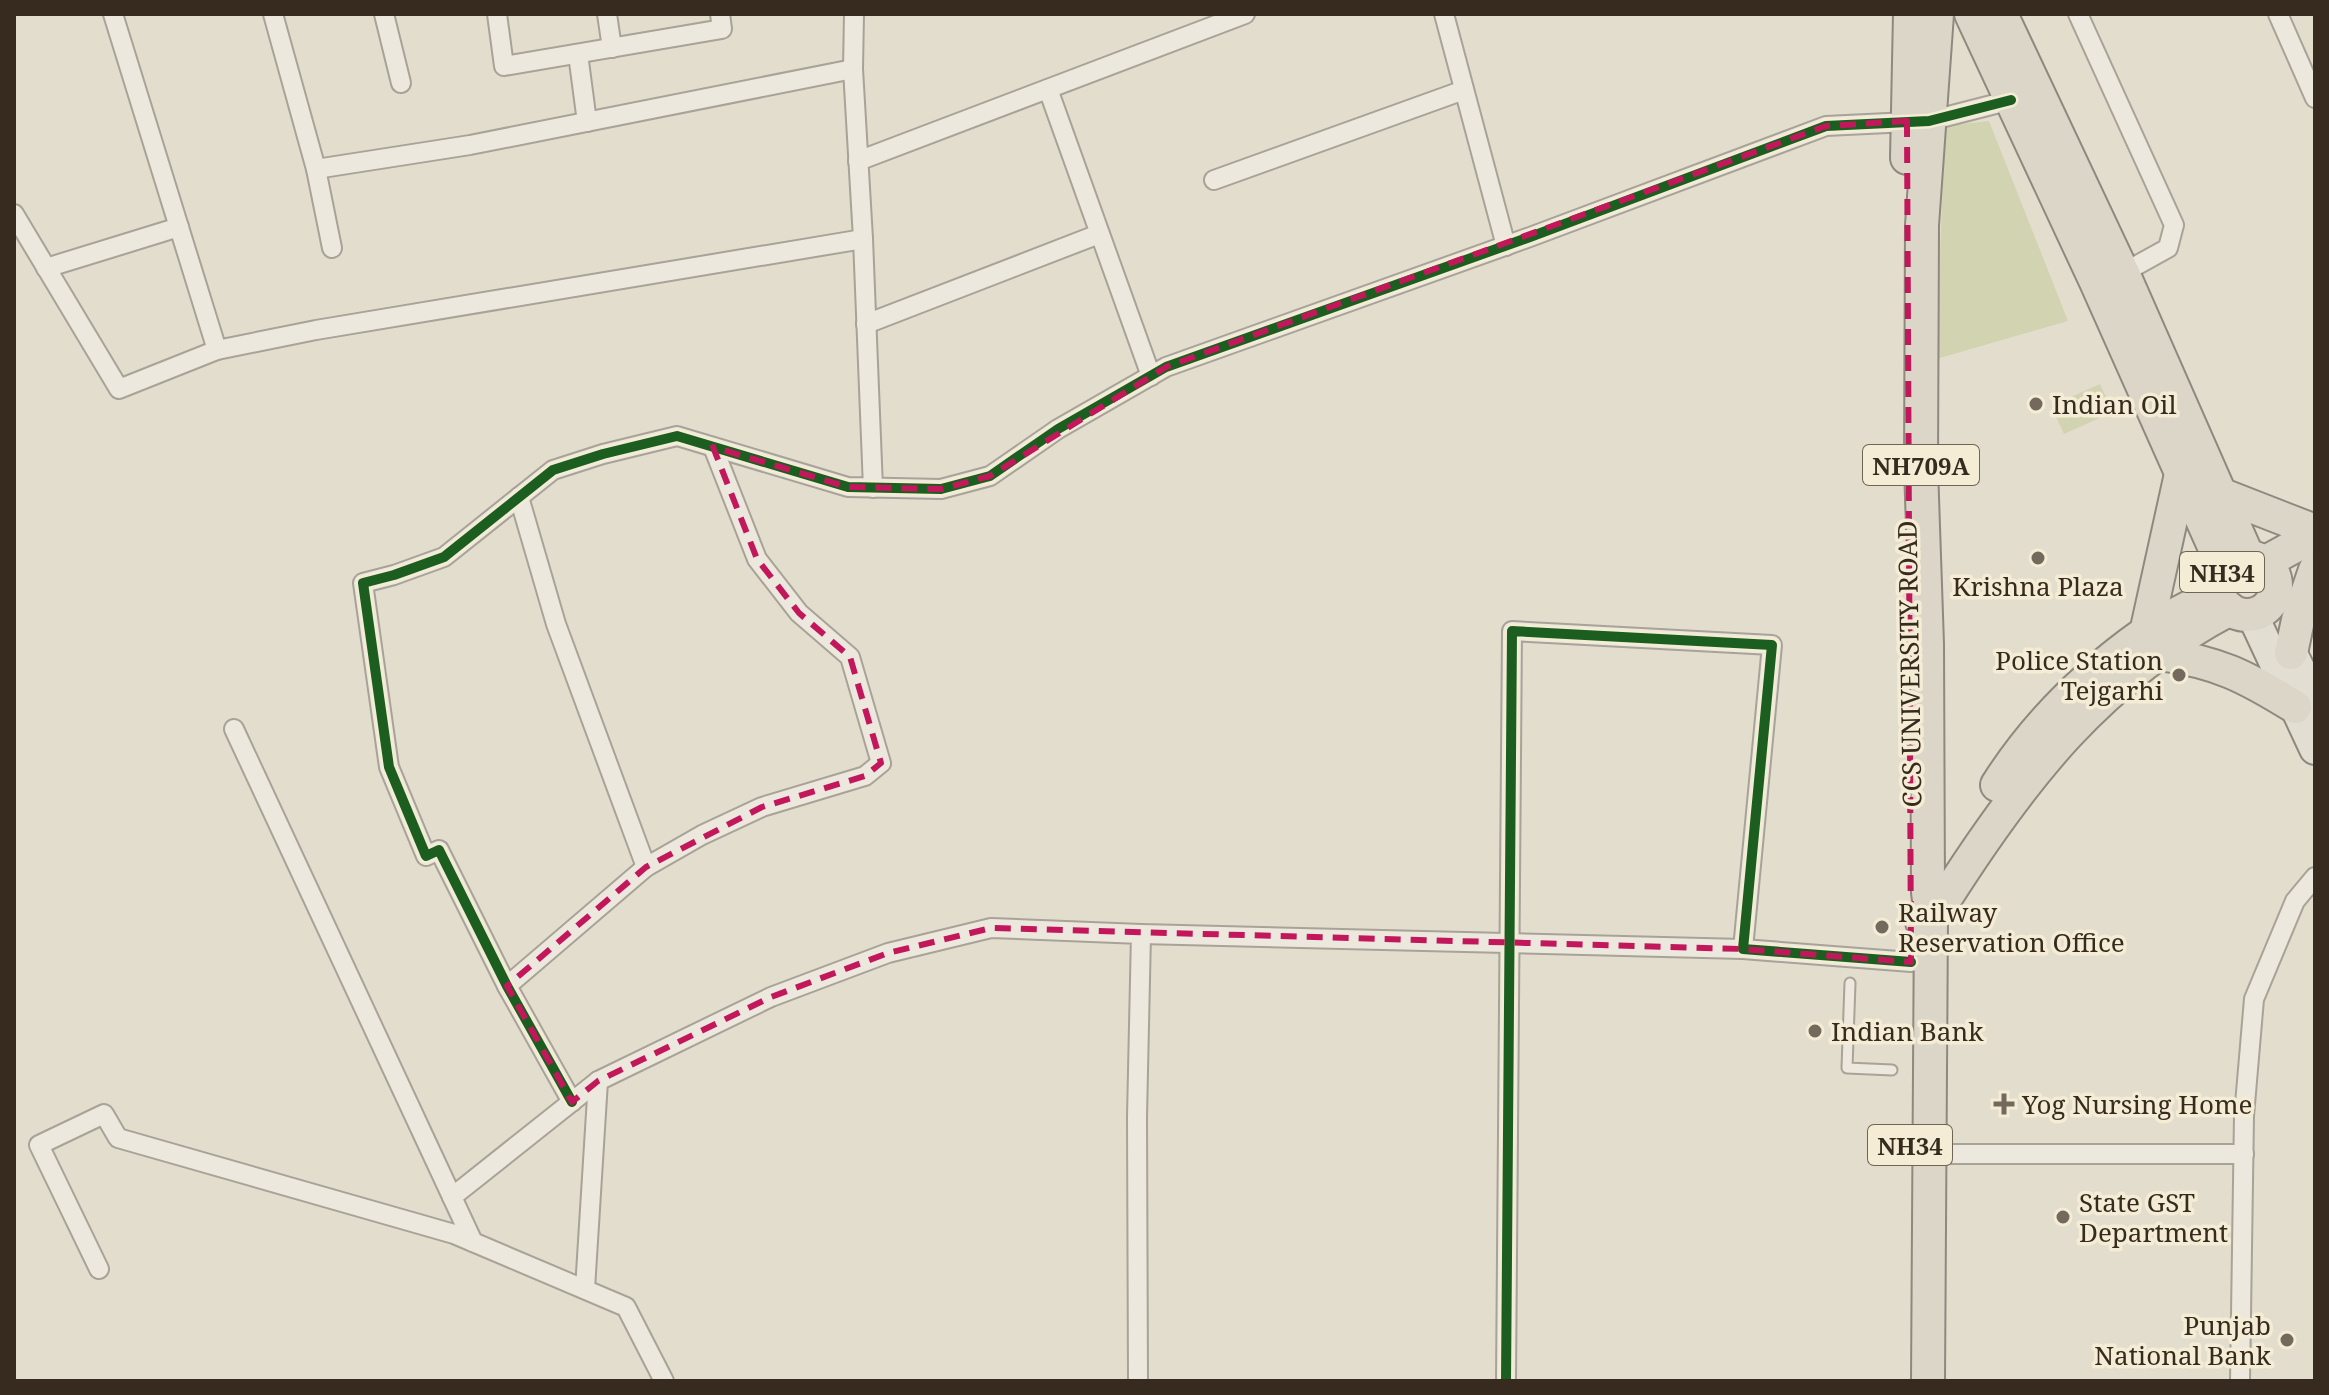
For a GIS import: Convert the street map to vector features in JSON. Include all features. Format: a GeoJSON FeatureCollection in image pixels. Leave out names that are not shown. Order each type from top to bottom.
{"type":"FeatureCollection","features":[{"type":"Feature","properties":{"kind":"highway","name":"CCS UNIVERSITY ROAD"},"geometry":{"type":"LineString","coordinates":[[1910,14],[1922,225],[1914,468],[1921,912],[1929,1154],[1928,1381]]}},
{"type":"Feature","properties":{"kind":"highway","name":"CCS UNIVERSITY ROAD"},"geometry":{"type":"LineString","coordinates":[[1918,121],[1937,14]]}},
{"type":"Feature","properties":{"kind":"highway"},"geometry":{"type":"LineString","coordinates":[[1971,14],[2181,474],[2247,587]]}},
{"type":"Feature","properties":{"kind":"highway"},"geometry":{"type":"LineString","coordinates":[[2001,14],[2123,273],[2220,494],[2247,587]]}},
{"type":"Feature","properties":{"kind":"highway"},"geometry":{"type":"LineString","coordinates":[[2181,474],[2152,643],[2249,678],[2305,704]]}},
{"type":"Feature","properties":{"kind":"highway"},"geometry":{"type":"LineString","coordinates":[[2220,494],[2315,533]]}},
{"type":"Feature","properties":{"kind":"highway","name":"NH34"},"geometry":{"type":"LineString","coordinates":[[1921,912],[2003,774],[2040,725],[2084,682],[2247,587],[2315,533]]}},
{"type":"Feature","properties":{"kind":"highway"},"geometry":{"type":"LineString","coordinates":[[2291,653],[2315,567]]}},
{"type":"Feature","properties":{"kind":"highway","name":"NH34"},"geometry":{"type":"LineString","coordinates":[[2247,587],[2315,567]]}},
{"type":"Feature","properties":{"kind":"highway","name":"CCS UNIVERSITY ROAD"},"geometry":{"type":"LineString","coordinates":[[1908,1381],[1911,962],[1921,912]]}},
{"type":"Feature","properties":{"kind":"main road"},"geometry":{"type":"LineString","coordinates":[[2247,587],[2291,653],[2315,749]]}},
{"type":"Feature","properties":{"kind":"main road"},"geometry":{"type":"LineString","coordinates":[[2247,587],[2305,704]]}},
{"type":"Feature","properties":{"kind":"street"},"geometry":{"type":"LineString","coordinates":[[113,14],[217,350]]}},
{"type":"Feature","properties":{"kind":"street"},"geometry":{"type":"LineString","coordinates":[[273,14],[316,169],[332,248]]}},
{"type":"Feature","properties":{"kind":"street"},"geometry":{"type":"LineString","coordinates":[[384,14],[401,83]]}},
{"type":"Feature","properties":{"kind":"street"},"geometry":{"type":"LineString","coordinates":[[497,14],[504,66],[722,29],[720,14]]}},
{"type":"Feature","properties":{"kind":"street"},"geometry":{"type":"LineString","coordinates":[[607,14],[612,48]]}},
{"type":"Feature","properties":{"kind":"street"},"geometry":{"type":"LineString","coordinates":[[854,14],[853,69],[873,488]]}},
{"type":"Feature","properties":{"kind":"street"},"geometry":{"type":"LineString","coordinates":[[858,161],[1245,14]]}},
{"type":"Feature","properties":{"kind":"street"},"geometry":{"type":"LineString","coordinates":[[1444,14],[1506,246]]}},
{"type":"Feature","properties":{"kind":"street"},"geometry":{"type":"LineString","coordinates":[[2078,14],[2174,225],[2168,248],[2123,273]]}},
{"type":"Feature","properties":{"kind":"street"},"geometry":{"type":"LineString","coordinates":[[2278,14],[2315,98]]}},
{"type":"Feature","properties":{"kind":"street"},"geometry":{"type":"LineString","coordinates":[[578,54],[587,122]]}},
{"type":"Feature","properties":{"kind":"street"},"geometry":{"type":"LineString","coordinates":[[316,169],[470,145],[853,69]]}},
{"type":"Feature","properties":{"kind":"street"},"geometry":{"type":"LineString","coordinates":[[1048,89],[1151,376]]}},
{"type":"Feature","properties":{"kind":"street"},"geometry":{"type":"LineString","coordinates":[[1214,180],[1464,90]]}},
{"type":"Feature","properties":{"kind":"street"},"geometry":{"type":"LineString","coordinates":[[572,1102],[507,986],[439,850],[426,856],[389,767],[363,583],[444,557],[553,470],[677,436],[848,487],[941,489],[990,476],[1058,429],[1166,367],[1506,246],[1826,126],[1918,121],[2011,100]]}},
{"type":"Feature","properties":{"kind":"street"},"geometry":{"type":"LineString","coordinates":[[14,214],[119,389],[217,350],[863,239]]}},
{"type":"Feature","properties":{"kind":"street"},"geometry":{"type":"LineString","coordinates":[[46,268],[179,227]]}},
{"type":"Feature","properties":{"kind":"street"},"geometry":{"type":"LineString","coordinates":[[866,324],[1099,234]]}},
{"type":"Feature","properties":{"kind":"street"},"geometry":{"type":"LineString","coordinates":[[507,986],[646,867],[702,835],[762,807],[865,776],[881,763],[850,657],[799,613],[757,559],[713,447]]}},
{"type":"Feature","properties":{"kind":"street"},"geometry":{"type":"LineString","coordinates":[[519,497],[556,624],[646,867]]}},
{"type":"Feature","properties":{"kind":"street"},"geometry":{"type":"LineString","coordinates":[[1506,1381],[1512,631],[1772,645],[1743,949]]}},
{"type":"Feature","properties":{"kind":"street"},"geometry":{"type":"LineString","coordinates":[[234,729],[473,1242]]}},
{"type":"Feature","properties":{"kind":"street"},"geometry":{"type":"LineString","coordinates":[[2240,1381],[2244,1116],[2254,999],[2295,901],[2315,877]]}},
{"type":"Feature","properties":{"kind":"street"},"geometry":{"type":"LineString","coordinates":[[452,1197],[598,1081],[771,997],[888,953],[991,928],[1743,949],[1911,962]]}},
{"type":"Feature","properties":{"kind":"street"},"geometry":{"type":"LineString","coordinates":[[1138,1381],[1137,1117],[1141,934]]}},
{"type":"Feature","properties":{"kind":"street"},"geometry":{"type":"LineString","coordinates":[[585,1289],[598,1081]]}},
{"type":"Feature","properties":{"kind":"street"},"geometry":{"type":"LineString","coordinates":[[99,1269],[39,1145],[104,1114],[118,1138],[454,1234],[626,1307],[664,1381]]}},
{"type":"Feature","properties":{"kind":"street"},"geometry":{"type":"LineString","coordinates":[[1929,1154],[2244,1154]]}},
{"type":"Feature","properties":{"kind":"lane"},"geometry":{"type":"LineString","coordinates":[[1850,983],[1847,1068],[1892,1070]]}},
{"type":"Feature","properties":{"kind":"highlighted area"},"geometry":{"type":"Polygon","coordinates":[[[1907,121],[1911,962],[1743,949],[991,928],[888,953],[771,997],[598,1081],[572,1102],[507,986],[646,867],[762,807],[865,776],[881,763],[850,657],[799,613],[757,559],[713,447],[848,487],[941,489],[990,476],[1166,367],[1826,126],[1907,121]]]}},
{"type":"Feature","properties":{"kind":"green space"},"geometry":{"type":"Polygon","coordinates":[[[1989,121],[2068,321],[1936,359],[1945,126],[1989,121]]]}},
{"type":"Feature","properties":{"kind":"green space"},"geometry":{"type":"Polygon","coordinates":[[[2100,384],[2113,412],[2064,434],[2051,406],[2100,384]]]}},
{"type":"Feature","properties":{"kind":"cycle path"},"geometry":{"type":"LineString","coordinates":[[572,1102],[507,986],[439,850],[426,856],[389,767],[363,583],[444,557],[553,470],[677,436],[848,487],[941,489],[990,476],[1058,429],[1166,367],[1530,237],[1826,126],[1929,121],[2011,100]]}},
{"type":"Feature","properties":{"kind":"cycle path"},"geometry":{"type":"LineString","coordinates":[[1506,1381],[1512,631],[1772,645],[1743,949],[1911,962]]}},
{"type":"Feature","properties":{"kind":"place","name":"Indian Oil"},"geometry":{"type":"Point","coordinates":[2036,404]}},
{"type":"Feature","properties":{"kind":"place","name":"Krishna Plaza"},"geometry":{"type":"Point","coordinates":[2038,558]}},
{"type":"Feature","properties":{"kind":"place","name":"Police Station Tejgarhi"},"geometry":{"type":"Point","coordinates":[2179,675]}},
{"type":"Feature","properties":{"kind":"place","name":"Railway Reservation Office"},"geometry":{"type":"Point","coordinates":[1882,927]}},
{"type":"Feature","properties":{"kind":"place","name":"Indian Bank"},"geometry":{"type":"Point","coordinates":[1815,1031]}},
{"type":"Feature","properties":{"kind":"place","name":"Yog Nursing Home"},"geometry":{"type":"Point","coordinates":[2004,1104]}},
{"type":"Feature","properties":{"kind":"place","name":"State GST Department"},"geometry":{"type":"Point","coordinates":[2063,1217]}},
{"type":"Feature","properties":{"kind":"place","name":"Punjab National Bank"},"geometry":{"type":"Point","coordinates":[2287,1340]}}]}
